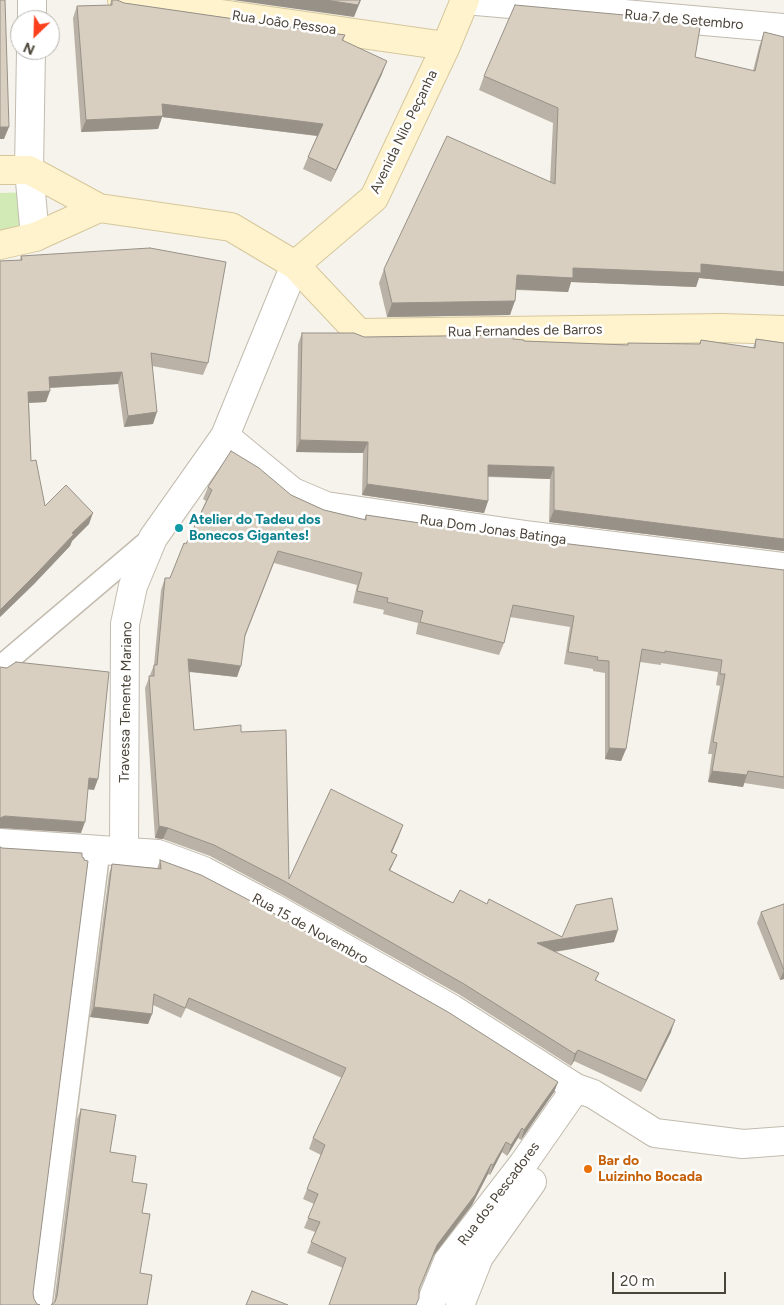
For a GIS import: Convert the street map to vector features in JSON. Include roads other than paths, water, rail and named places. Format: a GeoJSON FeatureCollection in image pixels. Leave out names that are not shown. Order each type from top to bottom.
{"type":"FeatureCollection","features":[{"type":"Feature","properties":{"kind":"main road","name":"Rua João Pessoa"},"geometry":{"type":"LineString","coordinates":[[122,0],[446,46]]}},
{"type":"Feature","properties":{"kind":"main road","name":"Avenida Nilo Peçanha"},"geometry":{"type":"LineString","coordinates":[[295,265],[374,198],[446,46],[465,0]]}},
{"type":"Feature","properties":{"kind":"main road"},"geometry":{"type":"LineString","coordinates":[[0,170],[29,170],[99,208]]}},
{"type":"Feature","properties":{"kind":"main road","name":"Rua Fernandes de Barros"},"geometry":{"type":"LineString","coordinates":[[99,208],[231,227],[295,265],[359,333],[722,328],[784,330]]}},
{"type":"Feature","properties":{"kind":"main road"},"geometry":{"type":"LineString","coordinates":[[0,245],[35,237],[99,208]]}},
{"type":"Feature","properties":{"kind":"street","name":"Rua 7 de Setembro"},"geometry":{"type":"LineString","coordinates":[[465,0],[784,28]]}},
{"type":"Feature","properties":{"kind":"street"},"geometry":{"type":"LineString","coordinates":[[31,60],[29,170],[35,237]]}},
{"type":"Feature","properties":{"kind":"street","name":"Travessa Tenente Mariano"},"geometry":{"type":"LineString","coordinates":[[111,851],[125,624],[133,586],[152,538],[225,436],[295,265]]}},
{"type":"Feature","properties":{"kind":"street","name":"Rua Dom Jonas Batinga"},"geometry":{"type":"LineString","coordinates":[[225,436],[293,492],[326,506],[526,536],[784,567]]}},
{"type":"Feature","properties":{"kind":"street","name":"Rua 15 de Novembro"},"geometry":{"type":"LineString","coordinates":[[0,843],[158,854],[204,871],[272,906],[452,1008],[584,1091],[656,1133],[742,1144],[784,1141]]}},
{"type":"Feature","properties":{"kind":"street","name":"Rua dos Pescadores"},"geometry":{"type":"LineString","coordinates":[[430,1305],[448,1261],[523,1164],[584,1091]]}},
{"type":"Feature","properties":{"kind":"street","name":"Rua dos Pescadores"},"geometry":{"type":"LineString","coordinates":[[460,1305],[479,1257],[584,1091]]}},
{"type":"Feature","properties":{"kind":"lane"},"geometry":{"type":"LineString","coordinates":[[0,667],[152,538]]}},
{"type":"Feature","properties":{"kind":"lane"},"geometry":{"type":"LineString","coordinates":[[41,1305],[111,851]]}},
{"type":"Feature","properties":{"kind":"place","name":"Atelier do Tadeu dos Bonecos Gigantes!"},"geometry":{"type":"Point","coordinates":[179,528]}},
{"type":"Feature","properties":{"kind":"place","name":"Bar do Luizinho Bocada"},"geometry":{"type":"Point","coordinates":[588,1169]}}]}
